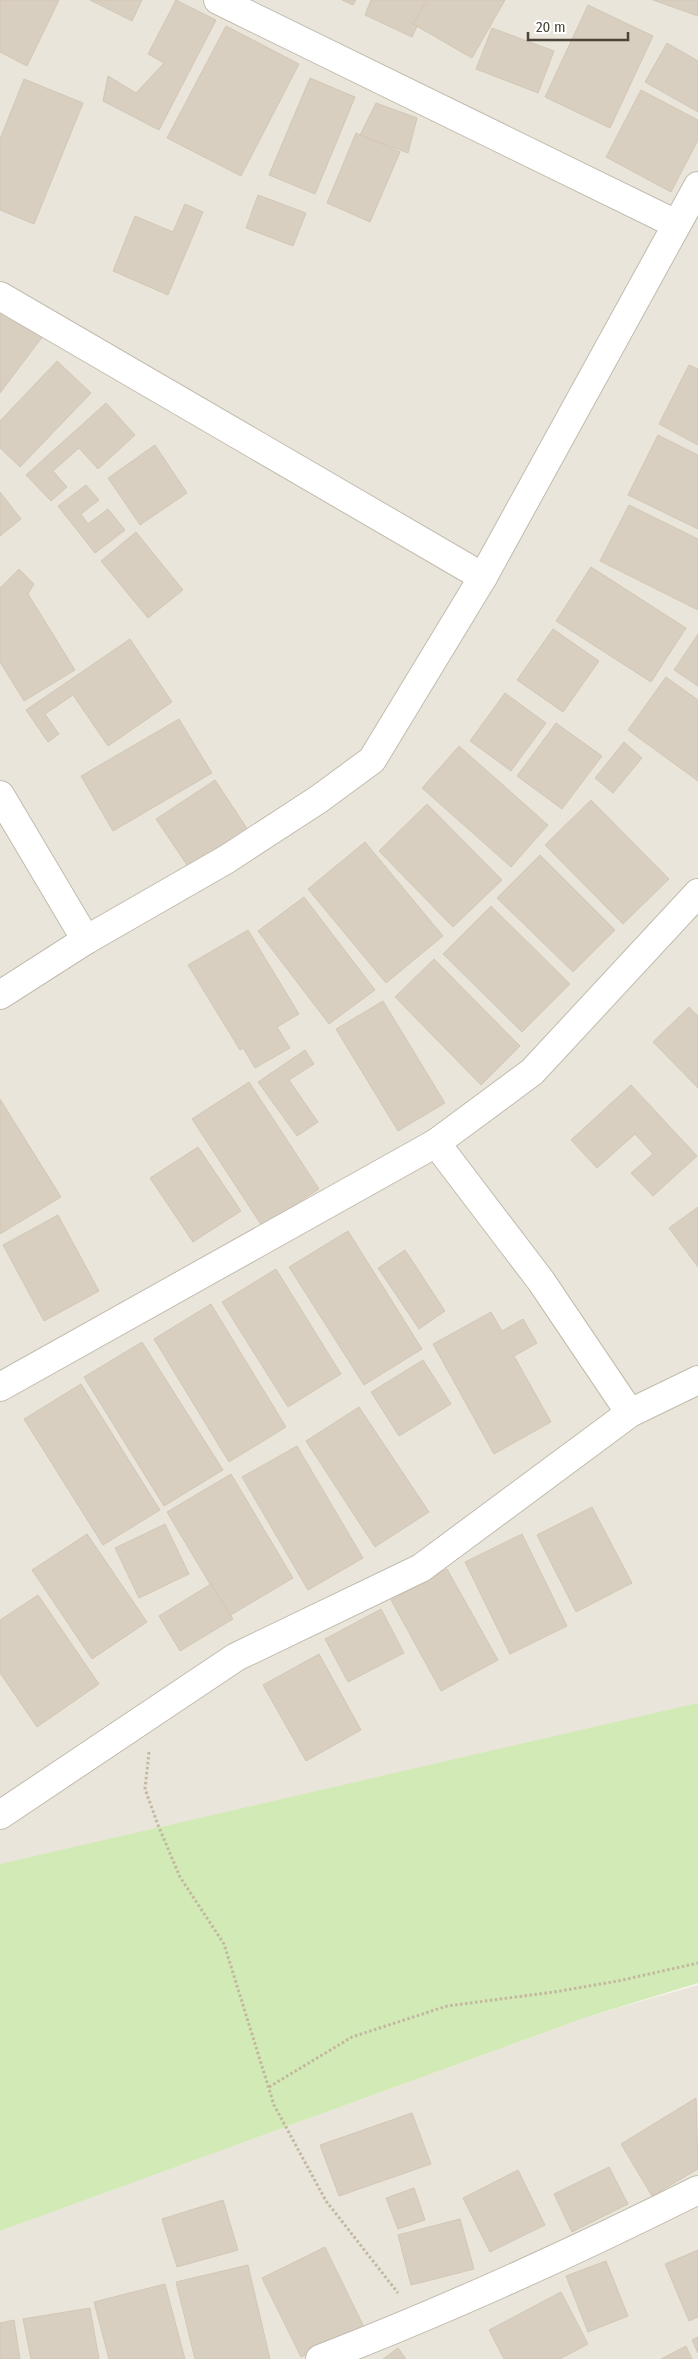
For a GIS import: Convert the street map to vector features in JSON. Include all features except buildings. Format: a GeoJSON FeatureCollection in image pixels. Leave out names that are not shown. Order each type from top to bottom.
{"type":"FeatureCollection","features":[{"type":"Feature","properties":{"kind":"street"},"geometry":{"type":"LineString","coordinates":[[218,0],[676,224]]}},
{"type":"Feature","properties":{"kind":"street"},"geometry":{"type":"LineString","coordinates":[[0,995],[86,940],[227,859],[319,799],[372,760],[484,577],[698,186]]}},
{"type":"Feature","properties":{"kind":"street"},"geometry":{"type":"LineString","coordinates":[[0,296],[484,577]]}},
{"type":"Feature","properties":{"kind":"street"},"geometry":{"type":"LineString","coordinates":[[0,795],[86,940]]}},
{"type":"Feature","properties":{"kind":"street"},"geometry":{"type":"LineString","coordinates":[[4,1376],[436,1143],[532,1072],[698,893]]}},
{"type":"Feature","properties":{"kind":"street"},"geometry":{"type":"LineString","coordinates":[[436,1143],[541,1281],[630,1413]]}},
{"type":"Feature","properties":{"kind":"street"},"geometry":{"type":"LineString","coordinates":[[0,1815],[236,1656],[421,1568],[630,1413],[698,1380]]}},
{"type":"Feature","properties":{"kind":"street"},"geometry":{"type":"LineString","coordinates":[[320,2359],[420,2320],[601,2239],[698,2190]]}},
{"type":"Feature","properties":{"kind":"path"},"geometry":{"type":"LineString","coordinates":[[153,1712],[145,1789],[180,1877],[224,1944],[274,2105],[326,2201],[420,2320]]}},
{"type":"Feature","properties":{"kind":"path"},"geometry":{"type":"LineString","coordinates":[[269,2087],[352,2037],[447,2006],[554,1992],[618,1981],[698,1963]]}},
{"type":"Feature","properties":{"kind":"shaded area"},"geometry":{"type":"Polygon","coordinates":[[[0,0],[698,0],[698,1720],[0,1870],[0,0]]]}},
{"type":"Feature","properties":{"kind":"shaded area"},"geometry":{"type":"Polygon","coordinates":[[[698,1985],[698,2359],[0,2359],[0,2231],[587,2017],[698,1985]]]}},
{"type":"Feature","properties":{"kind":"green space"},"geometry":{"type":"Polygon","coordinates":[[[698,1703],[698,1983],[587,2017],[0,2231],[0,1864],[698,1703]]]}}]}
